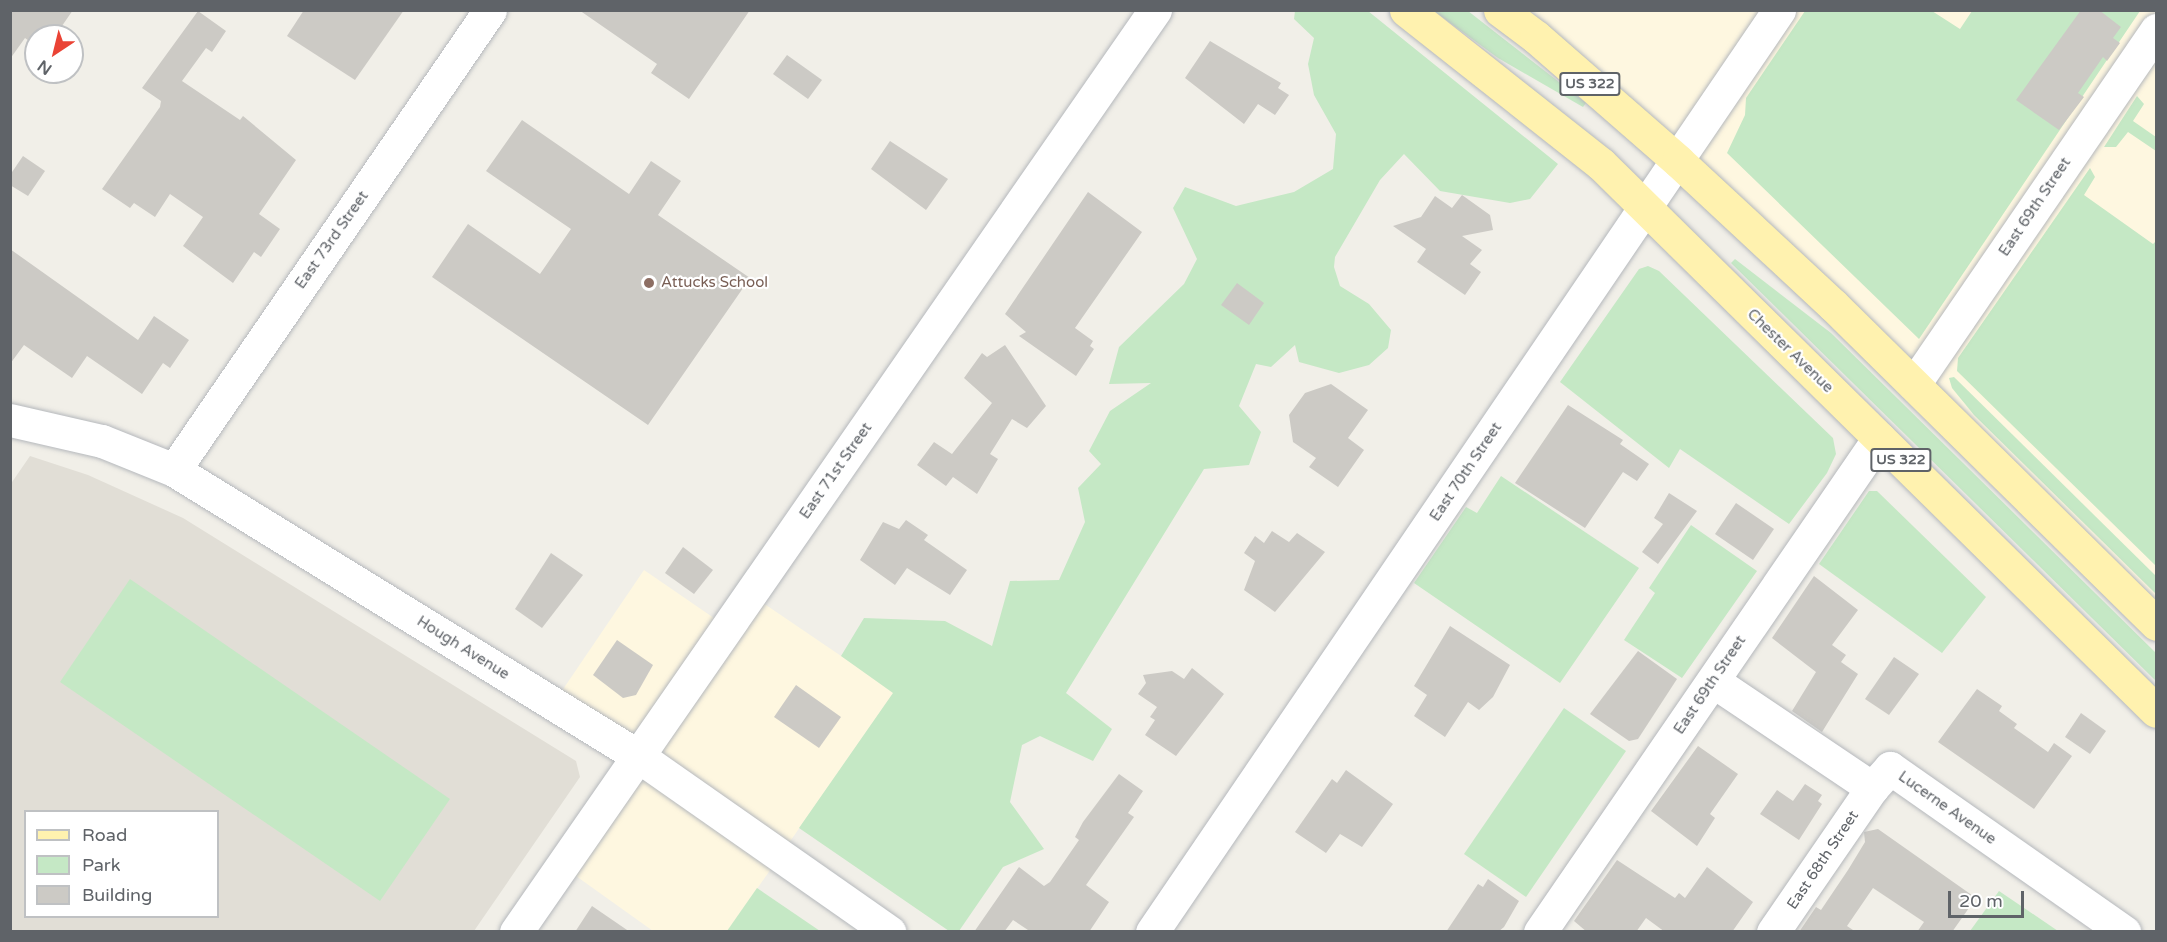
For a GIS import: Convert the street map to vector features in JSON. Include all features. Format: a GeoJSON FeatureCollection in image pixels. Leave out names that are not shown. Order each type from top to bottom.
{"type":"FeatureCollection","features":[{"type":"Feature","properties":{"kind":"main road","name":"Chester Avenue"},"geometry":{"type":"LineString","coordinates":[[1406,10],[1552,122],[1646,209],[2157,711]]}},
{"type":"Feature","properties":{"kind":"main road","name":"US 322"},"geometry":{"type":"LineString","coordinates":[[1500,10],[1536,37],[1678,161],[1914,384],[2157,624]]}},
{"type":"Feature","properties":{"kind":"street","name":"East 73rd Street"},"geometry":{"type":"LineString","coordinates":[[174,470],[490,10]]}},
{"type":"Feature","properties":{"kind":"street","name":"East 71st Street"},"geometry":{"type":"LineString","coordinates":[[516,932],[1155,10]]}},
{"type":"Feature","properties":{"kind":"street","name":"East 70th Street"},"geometry":{"type":"LineString","coordinates":[[1152,932],[1646,209],[1779,10]]}},
{"type":"Feature","properties":{"kind":"street","name":"East 69th Street"},"geometry":{"type":"LineString","coordinates":[[1914,384],[2157,30]]}},
{"type":"Feature","properties":{"kind":"street","name":"Hough Avenue"},"geometry":{"type":"LineString","coordinates":[[15,428],[102,441],[174,470],[638,756],[889,932]]}},
{"type":"Feature","properties":{"kind":"street","name":"East 69th Street"},"geometry":{"type":"LineString","coordinates":[[1540,932],[1879,438]]}},
{"type":"Feature","properties":{"kind":"street"},"geometry":{"type":"LineString","coordinates":[[1713,681],[1872,788]]}},
{"type":"Feature","properties":{"kind":"street","name":"Lucerne Avenue"},"geometry":{"type":"LineString","coordinates":[[1872,788],[1890,768],[2124,932]]}},
{"type":"Feature","properties":{"kind":"street","name":"East 68th Street"},"geometry":{"type":"LineString","coordinates":[[1773,932],[1872,788]]}},
{"type":"Feature","properties":{"kind":"shaded area"},"geometry":{"type":"Polygon","coordinates":[[[1500,11],[2156,11],[2156,624],[1500,11]]]}},
{"type":"Feature","properties":{"kind":"shaded area"},"geometry":{"type":"Polygon","coordinates":[[[30,456],[88,475],[183,518],[576,761],[580,777],[474,931],[11,932],[10,485],[30,456]]]}},
{"type":"Feature","properties":{"kind":"shaded area"},"geometry":{"type":"Polygon","coordinates":[[[644,570],[727,627],[750,594],[894,692],[727,932],[653,931],[562,866],[638,756],[553,704],[644,570]]]}},
{"type":"Feature","properties":{"kind":"green space"},"geometry":{"type":"Polygon","coordinates":[[[1295,11],[1368,11],[1558,164],[1530,199],[1510,203],[1440,191],[1404,154],[1380,180],[1335,257],[1334,267],[1340,286],[1369,304],[1391,330],[1388,348],[1369,365],[1339,373],[1299,362],[1295,345],[1271,367],[1256,364],[1239,406],[1261,432],[1249,465],[1204,469],[1066,693],[1112,729],[1093,761],[1040,736],[1022,745],[1010,802],[1044,849],[1003,867],[959,931],[949,931],[799,828],[893,693],[841,656],[864,618],[945,621],[992,646],[1010,581],[1059,580],[1085,522],[1078,488],[1101,464],[1089,451],[1110,411],[1151,383],[1109,384],[1119,347],[1184,284],[1197,259],[1173,208],[1185,187],[1236,206],[1294,192],[1333,169],[1336,134],[1314,95],[1308,64],[1314,38],[1294,19],[1295,11]]]}},
{"type":"Feature","properties":{"kind":"green space"},"geometry":{"type":"Polygon","coordinates":[[[1434,11],[1468,11],[1586,103],[1583,107],[1498,58],[1434,11]]]}},
{"type":"Feature","properties":{"kind":"green space"},"geometry":{"type":"Polygon","coordinates":[[[1805,11],[1932,11],[1960,29],[1972,11],[2140,11],[1919,339],[1727,153],[1745,115],[1746,98],[1805,11]]]}},
{"type":"Feature","properties":{"kind":"green space"},"geometry":{"type":"Polygon","coordinates":[[[2137,96],[2144,104],[2133,121],[2156,137],[2156,151],[2128,132],[2116,147],[2104,147],[2137,96]]]}},
{"type":"Feature","properties":{"kind":"green space"},"geometry":{"type":"Polygon","coordinates":[[[2090,168],[2095,177],[2084,195],[2153,244],[2156,241],[2156,566],[1957,371],[1958,358],[2090,168]]]}},
{"type":"Feature","properties":{"kind":"green space"},"geometry":{"type":"Polygon","coordinates":[[[1735,259],[1831,333],[2156,653],[2156,681],[1731,263],[1735,259]]]}},
{"type":"Feature","properties":{"kind":"green space"},"geometry":{"type":"Polygon","coordinates":[[[1648,266],[1659,271],[1833,438],[1836,454],[1827,473],[1789,524],[1680,449],[1669,468],[1560,382],[1639,269],[1648,266]]]}},
{"type":"Feature","properties":{"kind":"green space"},"geometry":{"type":"Polygon","coordinates":[[[1954,377],[2156,576],[2156,594],[1974,415],[1952,388],[1949,378],[1954,377]]]}},
{"type":"Feature","properties":{"kind":"green space"},"geometry":{"type":"Polygon","coordinates":[[[1501,476],[1639,568],[1560,683],[1414,583],[1466,507],[1477,513],[1501,476]]]}},
{"type":"Feature","properties":{"kind":"green space"},"geometry":{"type":"Polygon","coordinates":[[[1869,491],[1877,491],[1986,597],[1942,653],[1819,564],[1869,491]]]}},
{"type":"Feature","properties":{"kind":"green space"},"geometry":{"type":"Polygon","coordinates":[[[1691,525],[1757,571],[1682,678],[1624,640],[1655,593],[1649,588],[1691,525]]]}},
{"type":"Feature","properties":{"kind":"green space"},"geometry":{"type":"Polygon","coordinates":[[[130,579],[450,799],[380,901],[60,682],[130,579]]]}},
{"type":"Feature","properties":{"kind":"green space"},"geometry":{"type":"Polygon","coordinates":[[[1564,708],[1626,751],[1526,897],[1464,854],[1564,708]]]}},
{"type":"Feature","properties":{"kind":"green space"},"geometry":{"type":"Polygon","coordinates":[[[757,888],[820,931],[727,931],[757,888]]]}},
{"type":"Feature","properties":{"kind":"green space"},"geometry":{"type":"Polygon","coordinates":[[[1999,891],[2058,931],[1970,931],[1999,891]]]}},
{"type":"Feature","properties":{"kind":"building"},"geometry":{"type":"Polygon","coordinates":[[[10,10],[73,10],[63,24],[24,24],[24,39],[10,59],[10,10]]]}},
{"type":"Feature","properties":{"kind":"building"},"geometry":{"type":"Polygon","coordinates":[[[304,10],[404,10],[355,80],[287,36],[304,10]]]}},
{"type":"Feature","properties":{"kind":"building"},"geometry":{"type":"Polygon","coordinates":[[[579,10],[750,10],[689,99],[651,73],[657,64],[579,10]]]}},
{"type":"Feature","properties":{"kind":"building"},"geometry":{"type":"Polygon","coordinates":[[[2081,10],[2099,10],[2121,27],[2113,38],[2120,43],[2107,61],[2103,57],[2078,93],[2084,97],[2059,130],[2016,100],[2081,10]]]}},
{"type":"Feature","properties":{"kind":"building"},"geometry":{"type":"Polygon","coordinates":[[[198,11],[226,31],[212,52],[206,48],[182,81],[240,120],[243,116],[296,160],[259,214],[280,229],[261,257],[254,252],[233,283],[183,246],[203,217],[170,194],[155,217],[134,203],[130,208],[102,189],[160,107],[161,101],[142,88],[198,11]]]}},
{"type":"Feature","properties":{"kind":"building"},"geometry":{"type":"Polygon","coordinates":[[[1210,41],[1281,83],[1278,88],[1289,95],[1275,115],[1258,104],[1244,124],[1185,78],[1210,41]]]}},
{"type":"Feature","properties":{"kind":"building"},"geometry":{"type":"Polygon","coordinates":[[[787,55],[822,80],[808,99],[773,74],[787,55]]]}},
{"type":"Feature","properties":{"kind":"building"},"geometry":{"type":"Polygon","coordinates":[[[522,120],[629,194],[651,161],[681,181],[658,215],[750,278],[648,425],[432,277],[468,224],[540,274],[571,229],[486,171],[522,120]]]}},
{"type":"Feature","properties":{"kind":"building"},"geometry":{"type":"Polygon","coordinates":[[[890,141],[948,179],[926,210],[871,169],[890,141]]]}},
{"type":"Feature","properties":{"kind":"building"},"geometry":{"type":"Polygon","coordinates":[[[23,156],[45,171],[28,196],[10,185],[10,175],[23,156]]]}},
{"type":"Feature","properties":{"kind":"building"},"geometry":{"type":"Polygon","coordinates":[[[1088,192],[1142,232],[1075,328],[1093,341],[1090,346],[1094,349],[1076,376],[1019,336],[1026,332],[1005,314],[1088,192]]]}},
{"type":"Feature","properties":{"kind":"building"},"geometry":{"type":"Polygon","coordinates":[[[1462,195],[1490,215],[1493,230],[1462,236],[1482,250],[1470,264],[1481,272],[1465,295],[1417,262],[1426,249],[1393,226],[1421,217],[1435,196],[1452,208],[1462,195]]]}},
{"type":"Feature","properties":{"kind":"building"},"geometry":{"type":"Polygon","coordinates":[[[10,249],[138,340],[154,316],[189,340],[170,368],[163,363],[142,394],[87,356],[72,378],[24,345],[10,364],[10,249]]]}},
{"type":"Feature","properties":{"kind":"building"},"geometry":{"type":"Polygon","coordinates":[[[1237,283],[1264,303],[1249,325],[1221,305],[1237,283]]]}},
{"type":"Feature","properties":{"kind":"building"},"geometry":{"type":"Polygon","coordinates":[[[1005,345],[1046,406],[1027,428],[1012,419],[990,454],[998,459],[977,494],[953,477],[946,486],[917,465],[934,442],[952,454],[992,403],[964,378],[982,353],[987,357],[1005,345]]]}},
{"type":"Feature","properties":{"kind":"building"},"geometry":{"type":"Polygon","coordinates":[[[1331,384],[1368,410],[1348,438],[1364,450],[1338,487],[1309,467],[1316,458],[1293,442],[1289,415],[1305,393],[1331,384]]]}},
{"type":"Feature","properties":{"kind":"building"},"geometry":{"type":"Polygon","coordinates":[[[1568,405],[1623,440],[1620,444],[1649,464],[1637,481],[1623,472],[1585,528],[1515,483],[1568,405]]]}},
{"type":"Feature","properties":{"kind":"building"},"geometry":{"type":"Polygon","coordinates":[[[1669,493],[1697,511],[1658,564],[1642,552],[1663,524],[1654,518],[1669,493]]]}},
{"type":"Feature","properties":{"kind":"building"},"geometry":{"type":"Polygon","coordinates":[[[1736,503],[1774,529],[1753,560],[1715,534],[1736,503]]]}},
{"type":"Feature","properties":{"kind":"building"},"geometry":{"type":"Polygon","coordinates":[[[906,520],[928,535],[924,540],[967,570],[950,595],[907,568],[895,585],[860,560],[883,522],[899,529],[906,520]]]}},
{"type":"Feature","properties":{"kind":"building"},"geometry":{"type":"Polygon","coordinates":[[[1272,531],[1289,542],[1297,533],[1325,552],[1275,612],[1244,590],[1255,561],[1244,553],[1255,536],[1264,543],[1272,531]]]}},
{"type":"Feature","properties":{"kind":"building"},"geometry":{"type":"Polygon","coordinates":[[[683,547],[713,570],[694,594],[665,573],[683,547]]]}},
{"type":"Feature","properties":{"kind":"building"},"geometry":{"type":"Polygon","coordinates":[[[551,553],[583,575],[542,628],[515,609],[551,553]]]}},
{"type":"Feature","properties":{"kind":"building"},"geometry":{"type":"Polygon","coordinates":[[[1814,576],[1858,610],[1832,645],[1846,655],[1841,662],[1858,674],[1822,732],[1792,711],[1816,672],[1772,638],[1814,576]]]}},
{"type":"Feature","properties":{"kind":"building"},"geometry":{"type":"Polygon","coordinates":[[[1450,626],[1510,665],[1493,697],[1479,710],[1468,702],[1445,737],[1414,716],[1427,695],[1414,686],[1450,626]]]}},
{"type":"Feature","properties":{"kind":"building"},"geometry":{"type":"Polygon","coordinates":[[[617,640],[653,665],[636,695],[623,698],[593,675],[617,640]]]}},
{"type":"Feature","properties":{"kind":"building"},"geometry":{"type":"Polygon","coordinates":[[[1638,651],[1677,679],[1638,739],[1629,741],[1590,714],[1638,651]]]}},
{"type":"Feature","properties":{"kind":"building"},"geometry":{"type":"Polygon","coordinates":[[[1894,657],[1919,674],[1889,715],[1865,699],[1894,657]]]}},
{"type":"Feature","properties":{"kind":"building"},"geometry":{"type":"Polygon","coordinates":[[[1192,668],[1224,694],[1176,756],[1145,735],[1155,720],[1150,717],[1157,707],[1138,694],[1146,683],[1143,675],[1172,671],[1184,679],[1192,668]]]}},
{"type":"Feature","properties":{"kind":"building"},"geometry":{"type":"Polygon","coordinates":[[[796,685],[841,717],[819,748],[774,717],[796,685]]]}},
{"type":"Feature","properties":{"kind":"building"},"geometry":{"type":"Polygon","coordinates":[[[1977,689],[2002,706],[1999,711],[2017,724],[2014,728],[2048,752],[2054,743],[2072,756],[2034,809],[1938,742],[1977,689]]]}},
{"type":"Feature","properties":{"kind":"building"},"geometry":{"type":"Polygon","coordinates":[[[2081,713],[2106,731],[2090,754],[2065,737],[2081,713]]]}},
{"type":"Feature","properties":{"kind":"building"},"geometry":{"type":"Polygon","coordinates":[[[1698,746],[1738,774],[1710,814],[1715,818],[1697,846],[1651,811],[1698,746]]]}},
{"type":"Feature","properties":{"kind":"building"},"geometry":{"type":"Polygon","coordinates":[[[1346,770],[1393,804],[1362,847],[1340,834],[1326,853],[1295,832],[1332,779],[1337,783],[1346,770]]]}},
{"type":"Feature","properties":{"kind":"building"},"geometry":{"type":"Polygon","coordinates":[[[1119,774],[1143,791],[1128,813],[1134,817],[1086,885],[1109,902],[1089,932],[1031,932],[1013,920],[1004,932],[974,932],[1019,867],[1044,886],[1050,882],[1079,840],[1075,837],[1083,822],[1119,774]]]}},
{"type":"Feature","properties":{"kind":"building"},"geometry":{"type":"Polygon","coordinates":[[[1805,784],[1822,795],[1818,801],[1822,804],[1799,840],[1760,814],[1777,790],[1793,801],[1805,784]]]}},
{"type":"Feature","properties":{"kind":"building"},"geometry":{"type":"Polygon","coordinates":[[[1878,829],[1976,898],[1952,932],[1917,932],[1924,922],[1873,888],[1847,926],[1856,932],[1799,932],[1816,907],[1821,910],[1848,870],[1865,842],[1864,832],[1878,829]]]}},
{"type":"Feature","properties":{"kind":"building"},"geometry":{"type":"Polygon","coordinates":[[[1617,860],[1675,898],[1679,893],[1685,898],[1707,867],[1753,902],[1732,932],[1665,932],[1646,918],[1636,932],[1587,932],[1574,921],[1617,860]]]}},
{"type":"Feature","properties":{"kind":"building"},"geometry":{"type":"Polygon","coordinates":[[[1488,879],[1519,901],[1504,927],[1498,932],[1446,932],[1478,884],[1483,887],[1488,879]]]}},
{"type":"Feature","properties":{"kind":"building"},"geometry":{"type":"Polygon","coordinates":[[[592,906],[630,932],[575,932],[592,906]]]}},
{"type":"Feature","properties":{"kind":"place","name":"Attucks School"},"geometry":{"type":"Point","coordinates":[649,283]}}]}
